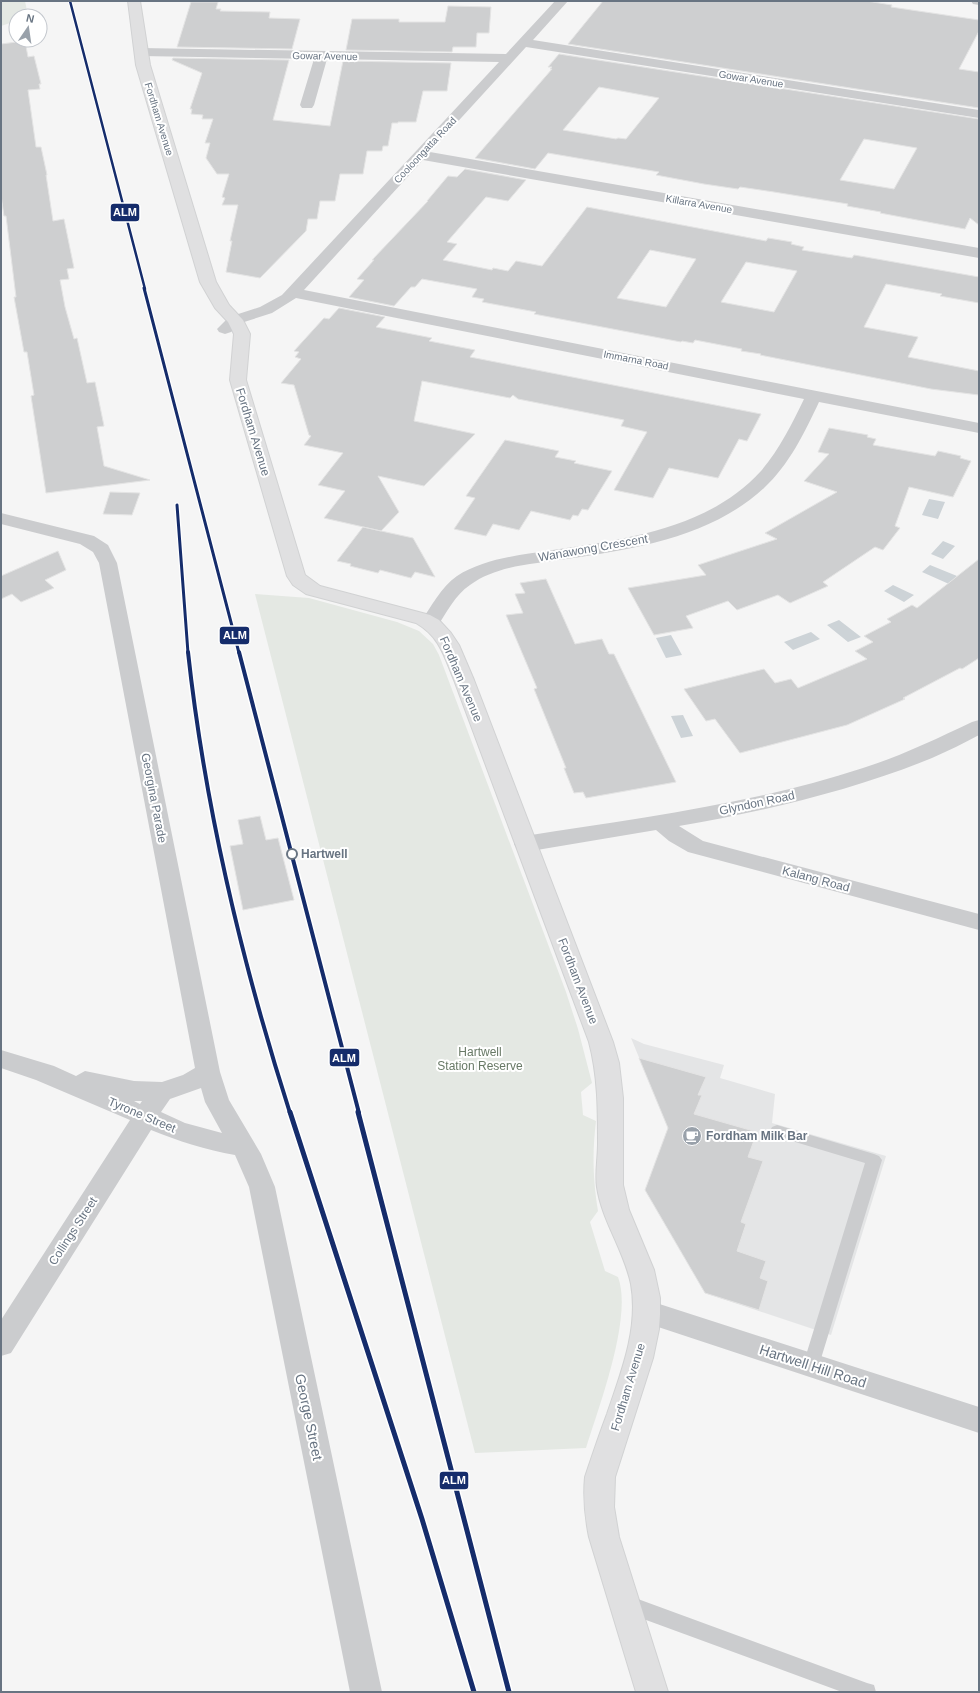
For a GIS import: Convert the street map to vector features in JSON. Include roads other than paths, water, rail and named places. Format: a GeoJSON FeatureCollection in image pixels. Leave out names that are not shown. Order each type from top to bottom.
{"type":"FeatureCollection","features":[{"type":"Feature","properties":{"kind":"street","name":"Fordham Avenue"},"geometry":{"type":"LineString","coordinates":[[134,1],[141,52],[154,101],[208,282],[210,308],[234,327],[229,340],[226,361],[231,372],[238,380],[296,576],[300,581],[313,590],[430,623],[443,633],[464,680],[595,1027],[607,1063],[611,1098],[610,1185],[612,1198],[644,1282],[647,1312],[638,1360],[600,1477],[597,1496],[599,1515],[604,1537],[652,1692]]}},
{"type":"Feature","properties":{"kind":"street","name":"Cooloongatta Road"},"geometry":{"type":"LineString","coordinates":[[234,327],[258,328],[271,321],[280,313],[290,296],[562,1]]}},
{"type":"Feature","properties":{"kind":"street","name":"Gowar Avenue"},"geometry":{"type":"LineString","coordinates":[[524,43],[979,114]]}},
{"type":"Feature","properties":{"kind":"street","name":"Gowar Avenue"},"geometry":{"type":"LineString","coordinates":[[141,52],[509,58]]}},
{"type":"Feature","properties":{"kind":"street"},"geometry":{"type":"LineString","coordinates":[[307,105],[321,56]]}},
{"type":"Feature","properties":{"kind":"street","name":"Killarra Avenue"},"geometry":{"type":"LineString","coordinates":[[420,155],[979,253]]}},
{"type":"Feature","properties":{"kind":"street","name":"Immarna Road"},"geometry":{"type":"LineString","coordinates":[[290,296],[814,395],[979,428]]}},
{"type":"Feature","properties":{"kind":"street","name":"Wanawong Crescent"},"geometry":{"type":"LineString","coordinates":[[430,623],[456,586],[486,568],[639,541],[688,525],[730,505],[758,484],[782,457],[814,395]]}},
{"type":"Feature","properties":{"kind":"street","name":"Georgina Parade"},"geometry":{"type":"LineString","coordinates":[[1,518],[87,540],[101,549],[108,563],[208,1072],[217,1102],[243,1146]]}},
{"type":"Feature","properties":{"kind":"street","name":"Glyndon Road"},"geometry":{"type":"LineString","coordinates":[[525,844],[748,806],[838,784],[888,768],[945,746],[979,727]]}},
{"type":"Feature","properties":{"kind":"street","name":"Kalang Road"},"geometry":{"type":"LineString","coordinates":[[660,822],[685,842],[702,849],[979,922]]}},
{"type":"Feature","properties":{"kind":"street","name":"Tyrone Street"},"geometry":{"type":"LineString","coordinates":[[1,1058],[45,1073],[146,1118],[193,1136],[243,1146]]}},
{"type":"Feature","properties":{"kind":"street","name":"Tyrone Street"},"geometry":{"type":"LineString","coordinates":[[45,1073],[145,1092],[161,1092],[176,1089],[188,1084],[208,1072]]}},
{"type":"Feature","properties":{"kind":"street","name":"Collings Street"},"geometry":{"type":"LineString","coordinates":[[1,1344],[146,1118],[161,1092]]}},
{"type":"Feature","properties":{"kind":"street","name":"George Street"},"geometry":{"type":"LineString","coordinates":[[243,1146],[262,1187],[366,1692]]}},
{"type":"Feature","properties":{"kind":"street","name":"Hartwell Hill Road"},"geometry":{"type":"LineString","coordinates":[[647,1312],[979,1420]]}},
{"type":"Feature","properties":{"kind":"lane"},"geometry":{"type":"LineString","coordinates":[[777,1131],[874,1160],[811,1365]]}},
{"type":"Feature","properties":{"kind":"lane"},"geometry":{"type":"LineString","coordinates":[[625,1603],[867,1692]]}},
{"type":"Feature","properties":{"kind":"place","name":"Hartwell"},"geometry":{"type":"Point","coordinates":[292,854]}},
{"type":"Feature","properties":{"kind":"place","name":"Fordham Milk Bar"},"geometry":{"type":"Point","coordinates":[692,1136]}},
{"type":"Feature","properties":{"kind":"park label","name":"Hartwell Station Reserve"},"geometry":{"type":"Point","coordinates":[480,1059]}}]}
